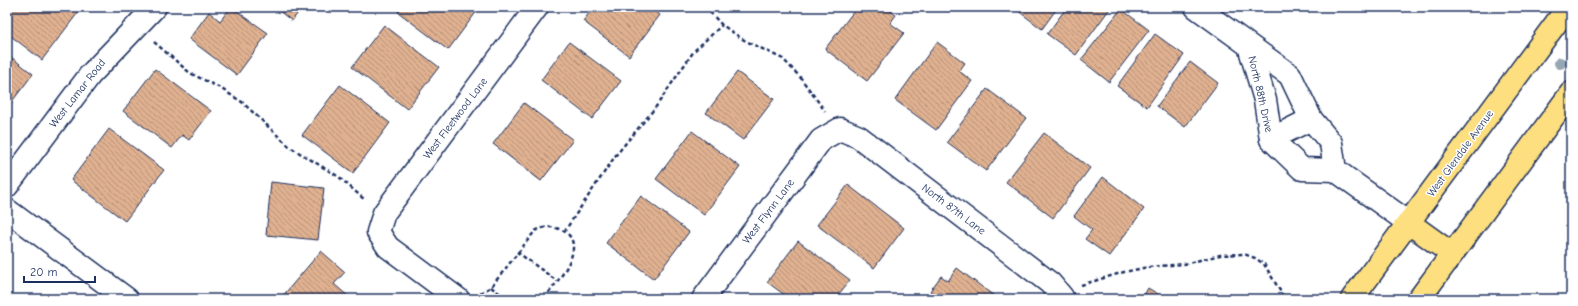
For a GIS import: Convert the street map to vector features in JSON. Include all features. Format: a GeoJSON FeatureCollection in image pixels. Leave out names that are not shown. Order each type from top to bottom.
{"type":"FeatureCollection","features":[{"type":"Feature","properties":{"kind":"main road","name":"West Glendale Avenue"},"geometry":{"type":"LineString","coordinates":[[1352,299],[1568,7]]}},
{"type":"Feature","properties":{"kind":"main road"},"geometry":{"type":"LineString","coordinates":[[1419,299],[1571,93]]}},
{"type":"Feature","properties":{"kind":"main road"},"geometry":{"type":"LineString","coordinates":[[1409,223],[1452,254]]}},
{"type":"Feature","properties":{"kind":"street","name":"West Lamar Road"},"geometry":{"type":"LineString","coordinates":[[7,186],[90,75],[155,7]]}},
{"type":"Feature","properties":{"kind":"street","name":"West Fleetwood Lane"},"geometry":{"type":"LineString","coordinates":[[381,223],[537,7]]}},
{"type":"Feature","properties":{"kind":"street","name":"North 88th Drive"},"geometry":{"type":"LineString","coordinates":[[1196,7],[1290,74],[1311,119],[1331,143],[1335,170],[1302,169],[1271,139],[1265,100],[1250,46]]}},
{"type":"Feature","properties":{"kind":"street"},"geometry":{"type":"LineString","coordinates":[[1271,139],[1311,119]]}},
{"type":"Feature","properties":{"kind":"street","name":"North 87th Lane"},"geometry":{"type":"LineString","coordinates":[[840,129],[859,137],[1050,283],[1062,298]]}},
{"type":"Feature","properties":{"kind":"street","name":"West Flynn Lane"},"geometry":{"type":"LineString","coordinates":[[703,299],[821,140],[840,129]]}},
{"type":"Feature","properties":{"kind":"street"},"geometry":{"type":"LineString","coordinates":[[1335,170],[1409,223]]}},
{"type":"Feature","properties":{"kind":"street"},"geometry":{"type":"LineString","coordinates":[[7,210],[127,299]]}},
{"type":"Feature","properties":{"kind":"street"},"geometry":{"type":"LineString","coordinates":[[381,223],[388,247],[458,299]]}},
{"type":"Feature","properties":{"kind":"path"},"geometry":{"type":"LineString","coordinates":[[113,7],[190,73],[220,88],[242,102],[290,147],[339,177],[364,199],[381,223]]}},
{"type":"Feature","properties":{"kind":"path"},"geometry":{"type":"LineString","coordinates":[[705,7],[722,25],[744,40],[783,59],[800,77],[814,98],[840,129]]}},
{"type":"Feature","properties":{"kind":"path"},"geometry":{"type":"LineString","coordinates":[[564,232],[616,155],[655,108],[694,51],[722,25]]}},
{"type":"Feature","properties":{"kind":"path"},"geometry":{"type":"LineString","coordinates":[[479,294],[482,290],[491,287],[535,231],[543,227],[550,226],[564,232],[573,246],[574,252],[567,268],[544,299]]}},
{"type":"Feature","properties":{"kind":"path"},"geometry":{"type":"LineString","coordinates":[[517,252],[557,281]]}},
{"type":"Feature","properties":{"kind":"path"},"geometry":{"type":"LineString","coordinates":[[1062,298],[1084,283],[1124,272],[1148,267],[1184,264],[1220,255],[1244,254],[1255,258],[1264,264],[1285,299]]}},
{"type":"Feature","properties":{"kind":"path"},"geometry":{"type":"LineString","coordinates":[[491,287],[507,299]]}},
{"type":"Feature","properties":{"kind":"building"},"geometry":{"type":"Polygon","coordinates":[[[7,7],[75,7],[80,10],[42,60],[7,33],[7,7]]]}},
{"type":"Feature","properties":{"kind":"building"},"geometry":{"type":"Polygon","coordinates":[[[231,7],[268,33],[237,75],[189,39],[209,12],[220,21],[231,7]]]}},
{"type":"Feature","properties":{"kind":"building"},"geometry":{"type":"Polygon","coordinates":[[[274,7],[302,7],[292,21],[274,7]]]}},
{"type":"Feature","properties":{"kind":"building"},"geometry":{"type":"Polygon","coordinates":[[[402,7],[480,7],[448,50],[398,12],[402,7]]]}},
{"type":"Feature","properties":{"kind":"building"},"geometry":{"type":"Polygon","coordinates":[[[594,7],[650,7],[660,15],[629,56],[583,21],[594,7]]]}},
{"type":"Feature","properties":{"kind":"building"},"geometry":{"type":"Polygon","coordinates":[[[857,7],[885,7],[896,15],[890,23],[904,33],[867,81],[825,49],[857,7]]]}},
{"type":"Feature","properties":{"kind":"building"},"geometry":{"type":"Polygon","coordinates":[[[1013,7],[1058,7],[1042,29],[1013,7]]]}},
{"type":"Feature","properties":{"kind":"building"},"geometry":{"type":"Polygon","coordinates":[[[1067,7],[1111,7],[1076,55],[1047,34],[1067,7]]]}},
{"type":"Feature","properties":{"kind":"building"},"geometry":{"type":"Polygon","coordinates":[[[1121,9],[1149,30],[1109,82],[1081,60],[1121,9]]]}},
{"type":"Feature","properties":{"kind":"building"},"geometry":{"type":"Polygon","coordinates":[[[384,25],[439,67],[407,109],[352,67],[384,25]]]}},
{"type":"Feature","properties":{"kind":"building"},"geometry":{"type":"Polygon","coordinates":[[[1155,34],[1184,55],[1147,107],[1117,86],[1155,34]]]}},
{"type":"Feature","properties":{"kind":"building"},"geometry":{"type":"Polygon","coordinates":[[[569,42],[621,81],[592,119],[541,80],[569,42]]]}},
{"type":"Feature","properties":{"kind":"building"},"geometry":{"type":"Polygon","coordinates":[[[937,42],[965,63],[959,71],[972,81],[936,130],[895,100],[937,42]]]}},
{"type":"Feature","properties":{"kind":"building"},"geometry":{"type":"Polygon","coordinates":[[[7,54],[33,74],[7,108],[7,54]]]}},
{"type":"Feature","properties":{"kind":"building"},"geometry":{"type":"Polygon","coordinates":[[[1190,62],[1218,83],[1185,127],[1157,106],[1190,62]]]}},
{"type":"Feature","properties":{"kind":"building"},"geometry":{"type":"Polygon","coordinates":[[[155,69],[211,111],[189,140],[182,135],[172,148],[123,111],[155,69]]]}},
{"type":"Feature","properties":{"kind":"building"},"geometry":{"type":"Polygon","coordinates":[[[737,72],[774,99],[743,140],[706,113],[737,72]]]}},
{"type":"Feature","properties":{"kind":"building"},"geometry":{"type":"Polygon","coordinates":[[[340,85],[390,123],[353,173],[302,135],[340,85]]]}},
{"type":"Feature","properties":{"kind":"building"},"geometry":{"type":"Polygon","coordinates":[[[987,89],[1026,118],[986,171],[947,142],[987,89]]]}},
{"type":"Feature","properties":{"kind":"building"},"geometry":{"type":"Polygon","coordinates":[[[524,103],[573,140],[541,181],[493,144],[524,103]]]}},
{"type":"Feature","properties":{"kind":"building"},"geometry":{"type":"Polygon","coordinates":[[[109,129],[164,170],[125,221],[71,180],[109,129]]]}},
{"type":"Feature","properties":{"kind":"building"},"geometry":{"type":"Polygon","coordinates":[[[692,131],[740,167],[704,215],[656,179],[692,131]]]}},
{"type":"Feature","properties":{"kind":"building"},"geometry":{"type":"Polygon","coordinates":[[[1044,133],[1090,168],[1053,218],[1006,182],[1044,133]]]}},
{"type":"Feature","properties":{"kind":"building"},"geometry":{"type":"Polygon","coordinates":[[[1103,177],[1144,209],[1109,256],[1085,239],[1092,230],[1074,216],[1103,177]]]}},
{"type":"Feature","properties":{"kind":"building"},"geometry":{"type":"Polygon","coordinates":[[[271,182],[324,188],[318,240],[266,235],[271,182]]]}},
{"type":"Feature","properties":{"kind":"building"},"geometry":{"type":"Polygon","coordinates":[[[848,185],[904,228],[874,268],[817,225],[848,185]]]}},
{"type":"Feature","properties":{"kind":"building"},"geometry":{"type":"Polygon","coordinates":[[[641,196],[689,232],[654,279],[606,243],[641,196]]]}},
{"type":"Feature","properties":{"kind":"building"},"geometry":{"type":"Polygon","coordinates":[[[798,241],[850,280],[835,299],[803,299],[799,296],[797,299],[790,299],[767,282],[798,241]]]}},
{"type":"Feature","properties":{"kind":"building"},"geometry":{"type":"Polygon","coordinates":[[[321,251],[345,272],[334,284],[349,297],[347,299],[281,298],[321,251]]]}},
{"type":"Feature","properties":{"kind":"building"},"geometry":{"type":"Polygon","coordinates":[[[957,268],[998,299],[935,299],[937,297],[930,291],[941,276],[948,281],[957,268]]]}},
{"type":"Feature","properties":{"kind":"building"},"geometry":{"type":"Polygon","coordinates":[[[1148,288],[1166,299],[1142,299],[1148,288]]]}}]}
